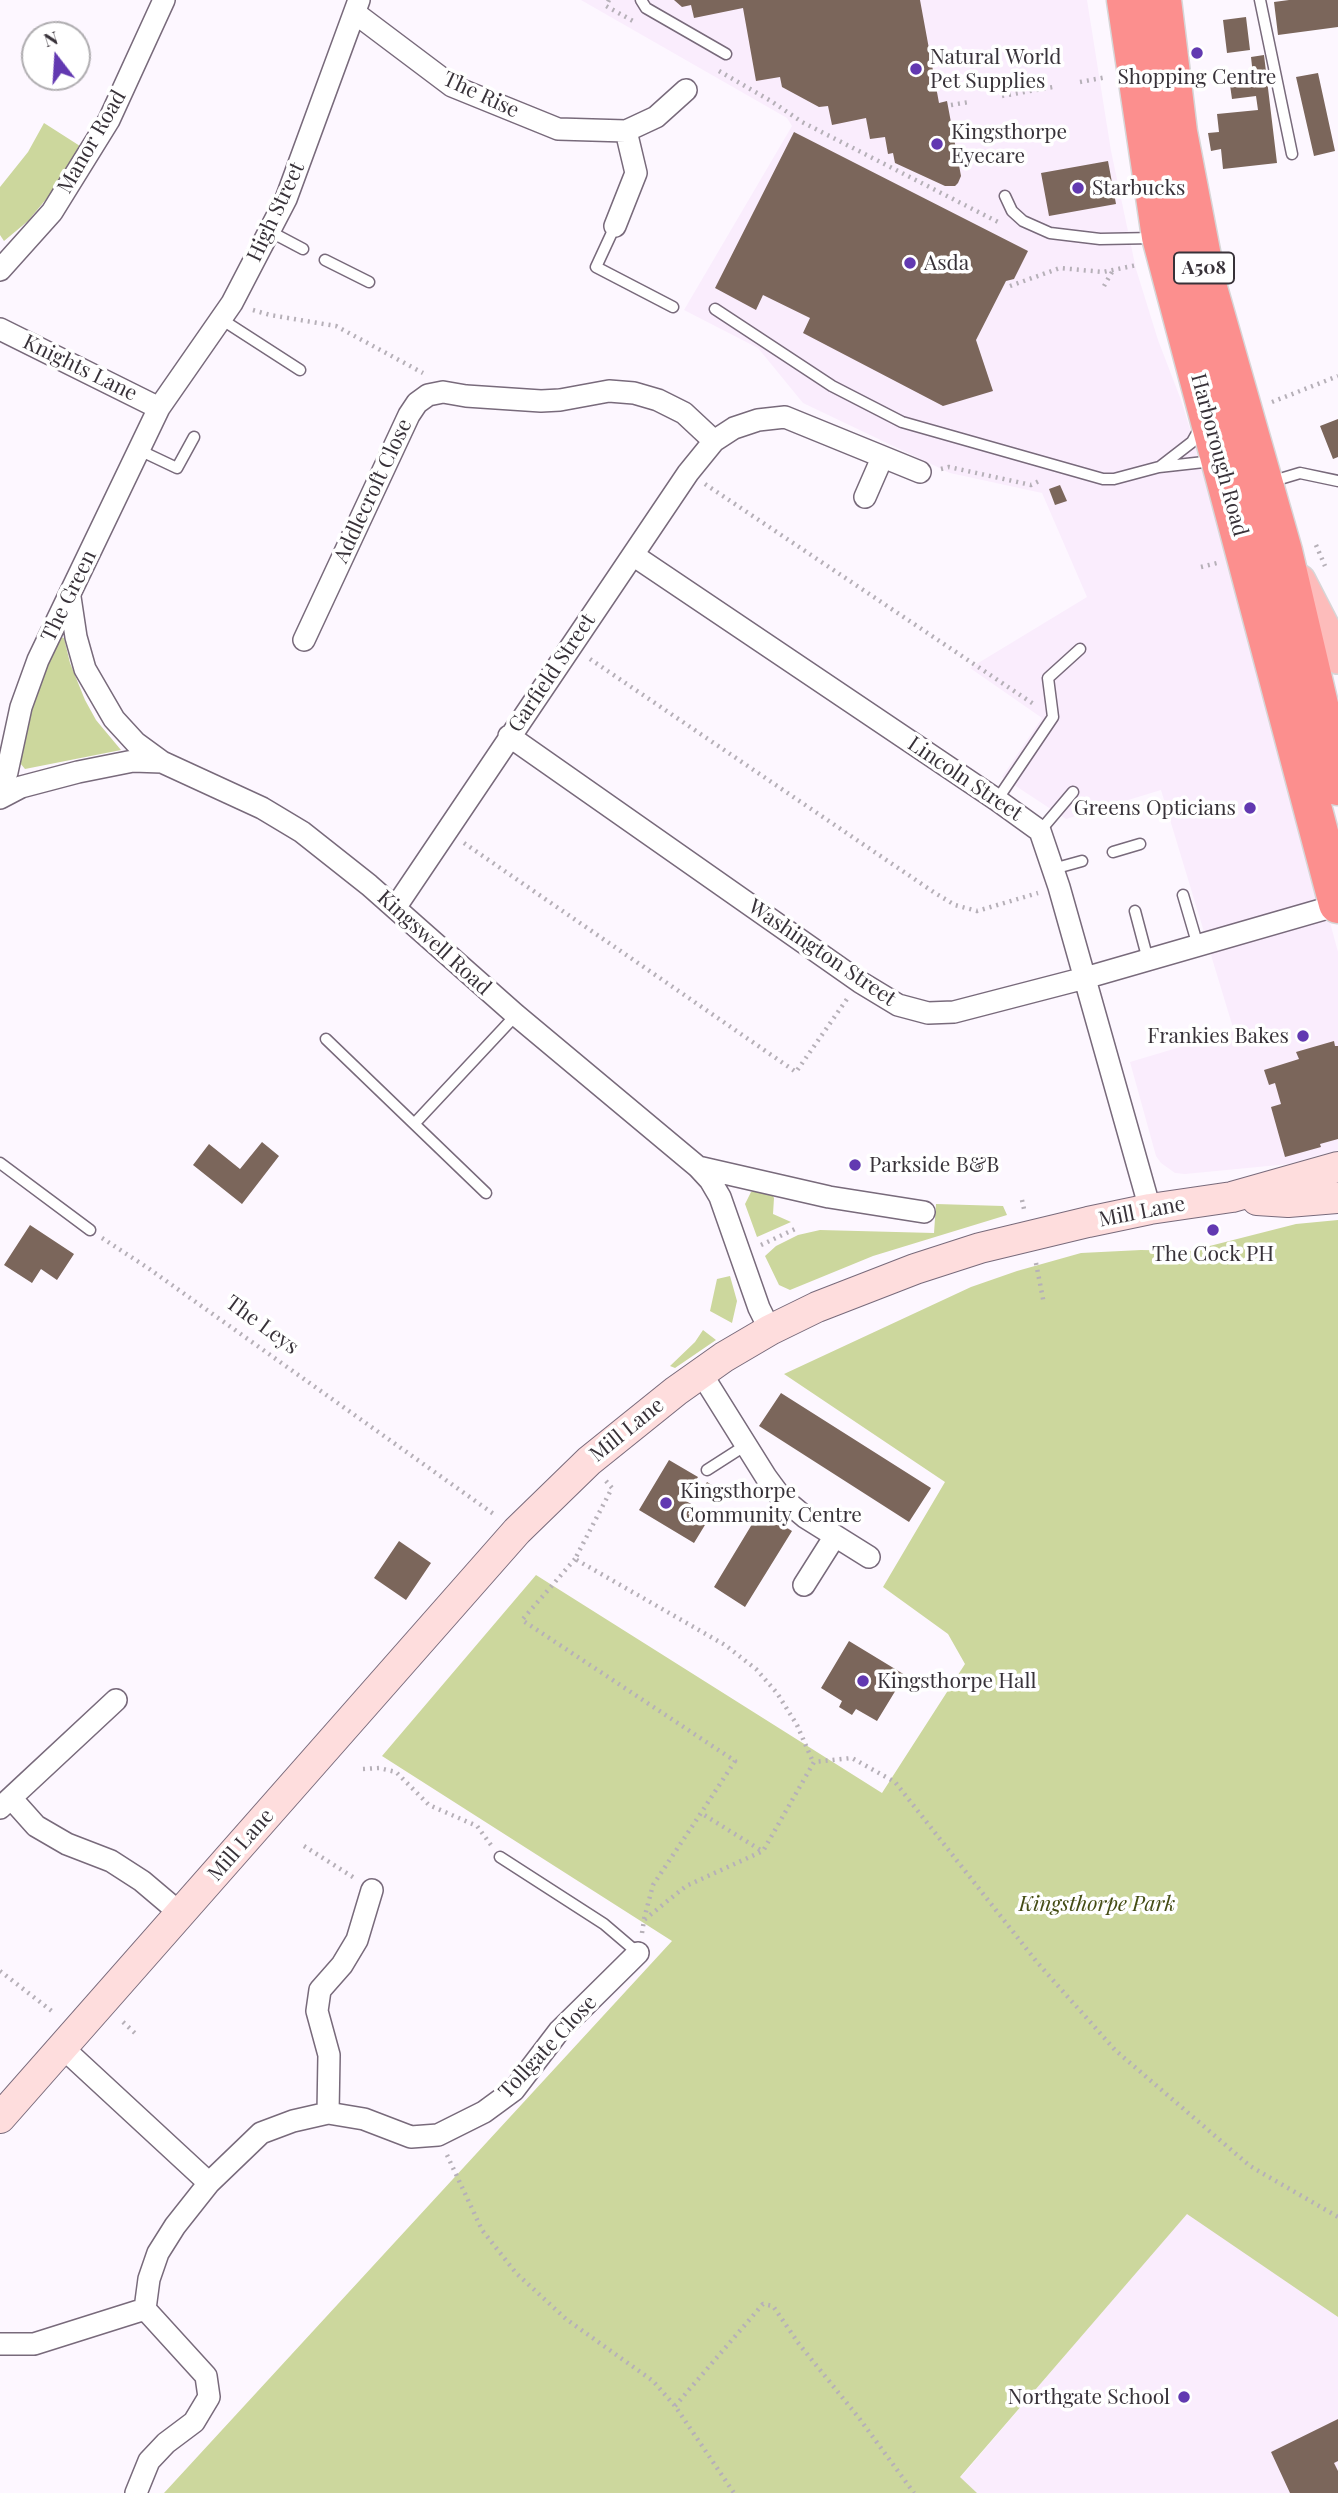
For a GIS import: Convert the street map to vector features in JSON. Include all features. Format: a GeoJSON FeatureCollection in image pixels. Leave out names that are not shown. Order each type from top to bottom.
{"type":"FeatureCollection","features":[{"type":"Feature","properties":{"kind":"highway","name":"Harborough Road"},"geometry":{"type":"LineString","coordinates":[[1126,0],[1156,242],[1205,407],[1226,455],[1288,717],[1338,904]]}},
{"type":"Feature","properties":{"kind":"highway","name":"Harborough Road"},"geometry":{"type":"LineString","coordinates":[[1162,0],[1175,136],[1209,311],[1283,551],[1337,775]]}},
{"type":"Feature","properties":{"kind":"main road"},"geometry":{"type":"LineString","coordinates":[[1283,551],[1338,657]]}},
{"type":"Feature","properties":{"kind":"main road"},"geometry":{"type":"LineString","coordinates":[[1288,717],[1337,775]]}},
{"type":"Feature","properties":{"kind":"street","name":"Manor Road"},"geometry":{"type":"LineString","coordinates":[[3,261],[51,212],[109,120],[164,0]]}},
{"type":"Feature","properties":{"kind":"street","name":"The Rise"},"geometry":{"type":"LineString","coordinates":[[357,6],[452,86],[558,129],[626,131],[656,117],[686,90]]}},
{"type":"Feature","properties":{"kind":"street","name":"High Street"},"geometry":{"type":"LineString","coordinates":[[159,408],[232,303],[286,199],[357,6]]}},
{"type":"Feature","properties":{"kind":"street"},"geometry":{"type":"LineString","coordinates":[[615,226],[636,173],[626,131]]}},
{"type":"Feature","properties":{"kind":"street","name":"Knights Lane"},"geometry":{"type":"LineString","coordinates":[[0,329],[159,408]]}},
{"type":"Feature","properties":{"kind":"street"},"geometry":{"type":"LineString","coordinates":[[443,392],[541,401],[609,391],[634,393],[658,400],[684,413],[715,441],[734,428],[758,420],[785,417],[920,472]]}},
{"type":"Feature","properties":{"kind":"street","name":"Addlecroft Close"},"geometry":{"type":"LineString","coordinates":[[304,640],[409,415],[417,403],[428,396],[443,392]]}},
{"type":"Feature","properties":{"kind":"street","name":"The Green"},"geometry":{"type":"LineString","coordinates":[[0,792],[21,707],[38,660],[159,408]]}},
{"type":"Feature","properties":{"kind":"street","name":"Garfield Street"},"geometry":{"type":"LineString","coordinates":[[395,908],[688,473],[715,441]]}},
{"type":"Feature","properties":{"kind":"street"},"geometry":{"type":"LineString","coordinates":[[864,497],[882,458]]}},
{"type":"Feature","properties":{"kind":"street","name":"Lincoln Street"},"geometry":{"type":"LineString","coordinates":[[633,555],[1040,831],[1056,878],[1149,1203]]}},
{"type":"Feature","properties":{"kind":"street","name":"Kingswell Road"},"geometry":{"type":"LineString","coordinates":[[70,597],[76,637],[85,669],[114,719],[136,743],[162,762],[262,808],[302,832],[698,1167],[720,1197],[759,1308],[770,1330]]}},
{"type":"Feature","properties":{"kind":"street","name":"Washington Street"},"geometry":{"type":"LineString","coordinates":[[509,736],[859,982],[898,1005],[929,1013],[954,1012],[1085,978],[1338,904]]}},
{"type":"Feature","properties":{"kind":"street"},"geometry":{"type":"LineString","coordinates":[[0,798],[21,787],[78,772],[133,761],[162,762]]}},
{"type":"Feature","properties":{"kind":"street"},"geometry":{"type":"LineString","coordinates":[[1149,1203],[1203,1187],[1338,1156]]}},
{"type":"Feature","properties":{"kind":"street"},"geometry":{"type":"LineString","coordinates":[[698,1167],[830,1197],[924,1212]]}},
{"type":"Feature","properties":{"kind":"street","name":"Mill Lane"},"geometry":{"type":"LineString","coordinates":[[1232,1198],[1338,1167]]}},
{"type":"Feature","properties":{"kind":"street","name":"Mill Lane"},"geometry":{"type":"LineString","coordinates":[[0,2118],[517,1531],[611,1442],[701,1373],[770,1330],[861,1289],[947,1258],[1149,1203],[1232,1198],[1288,1202],[1338,1198]]}},
{"type":"Feature","properties":{"kind":"street"},"geometry":{"type":"LineString","coordinates":[[701,1373],[780,1496],[805,1517],[869,1557]]}},
{"type":"Feature","properties":{"kind":"street"},"geometry":{"type":"LineString","coordinates":[[804,1585],[835,1535]]}},
{"type":"Feature","properties":{"kind":"street"},"geometry":{"type":"LineString","coordinates":[[116,1700],[5,1803],[67,1844],[110,1861],[142,1881],[181,1914]]}},
{"type":"Feature","properties":{"kind":"street"},"geometry":{"type":"LineString","coordinates":[[328,2113],[329,2055],[317,2011],[320,1990],[342,1965],[357,1940],[372,1890]]}},
{"type":"Feature","properties":{"kind":"street","name":"Tollgate Close"},"geometry":{"type":"LineString","coordinates":[[145,2309],[149,2279],[158,2253],[174,2226],[209,2183],[261,2133],[293,2121],[328,2113],[365,2119],[411,2137],[438,2135],[484,2112],[514,2090],[559,2031],[638,1953]]}},
{"type":"Feature","properties":{"kind":"street"},"geometry":{"type":"LineString","coordinates":[[63,2048],[209,2183]]}},
{"type":"Feature","properties":{"kind":"street"},"geometry":{"type":"LineString","coordinates":[[0,2344],[34,2344],[145,2309],[206,2376],[209,2398],[194,2422],[149,2460],[136,2493]]}},
{"type":"Feature","properties":{"kind":"lane"},"geometry":{"type":"LineString","coordinates":[[641,0],[646,8],[726,54]]}},
{"type":"Feature","properties":{"kind":"lane"},"geometry":{"type":"LineString","coordinates":[[1260,0],[1292,154]]}},
{"type":"Feature","properties":{"kind":"lane"},"geometry":{"type":"LineString","coordinates":[[1005,196],[1013,211],[1023,221],[1050,233],[1156,242]]}},
{"type":"Feature","properties":{"kind":"lane"},"geometry":{"type":"LineString","coordinates":[[615,226],[596,267],[673,307]]}},
{"type":"Feature","properties":{"kind":"lane"},"geometry":{"type":"LineString","coordinates":[[269,231],[303,248]]}},
{"type":"Feature","properties":{"kind":"lane"},"geometry":{"type":"LineString","coordinates":[[325,260],[369,282]]}},
{"type":"Feature","properties":{"kind":"lane"},"geometry":{"type":"LineString","coordinates":[[715,309],[832,386],[902,422],[1103,479],[1114,479],[1158,467],[1226,455]]}},
{"type":"Feature","properties":{"kind":"lane"},"geometry":{"type":"LineString","coordinates":[[221,319],[300,370]]}},
{"type":"Feature","properties":{"kind":"lane"},"geometry":{"type":"LineString","coordinates":[[1158,467],[1192,442],[1200,428],[1205,407]]}},
{"type":"Feature","properties":{"kind":"lane"},"geometry":{"type":"LineString","coordinates":[[139,450],[177,468],[194,437]]}},
{"type":"Feature","properties":{"kind":"lane"},"geometry":{"type":"LineString","coordinates":[[1264,484],[1300,473],[1338,481]]}},
{"type":"Feature","properties":{"kind":"lane"},"geometry":{"type":"LineString","coordinates":[[997,800],[1053,717],[1048,678],[1080,649]]}},
{"type":"Feature","properties":{"kind":"lane"},"geometry":{"type":"LineString","coordinates":[[1040,831],[1073,792]]}},
{"type":"Feature","properties":{"kind":"lane"},"geometry":{"type":"LineString","coordinates":[[1113,852],[1140,844]]}},
{"type":"Feature","properties":{"kind":"lane"},"geometry":{"type":"LineString","coordinates":[[1056,878],[1082,861]]}},
{"type":"Feature","properties":{"kind":"lane"},"geometry":{"type":"LineString","coordinates":[[1183,895],[1198,946]]}},
{"type":"Feature","properties":{"kind":"lane"},"geometry":{"type":"LineString","coordinates":[[1135,911],[1148,960]]}},
{"type":"Feature","properties":{"kind":"lane"},"geometry":{"type":"LineString","coordinates":[[415,1123],[516,1015]]}},
{"type":"Feature","properties":{"kind":"lane"},"geometry":{"type":"LineString","coordinates":[[326,1039],[486,1193]]}},
{"type":"Feature","properties":{"kind":"lane"},"geometry":{"type":"LineString","coordinates":[[0,1163],[90,1230]]}},
{"type":"Feature","properties":{"kind":"lane"},"geometry":{"type":"LineString","coordinates":[[706,1469],[746,1445]]}},
{"type":"Feature","properties":{"kind":"lane"},"geometry":{"type":"LineString","coordinates":[[499,1857],[604,1924],[638,1953]]}},
{"type":"Feature","properties":{"kind":"path"},"geometry":{"type":"LineString","coordinates":[[610,0],[607,6],[640,25]]}},
{"type":"Feature","properties":{"kind":"path"},"geometry":{"type":"LineString","coordinates":[[708,65],[802,122],[1002,224]]}},
{"type":"Feature","properties":{"kind":"path"},"geometry":{"type":"LineString","coordinates":[[1080,82],[1108,77]]}},
{"type":"Feature","properties":{"kind":"path"},"geometry":{"type":"LineString","coordinates":[[1002,96],[1052,87]]}},
{"type":"Feature","properties":{"kind":"path"},"geometry":{"type":"LineString","coordinates":[[951,105],[969,102]]}},
{"type":"Feature","properties":{"kind":"path"},"geometry":{"type":"LineString","coordinates":[[1010,286],[1060,268],[1112,272],[1144,263],[1156,242]]}},
{"type":"Feature","properties":{"kind":"path"},"geometry":{"type":"LineString","coordinates":[[1104,286],[1112,272]]}},
{"type":"Feature","properties":{"kind":"path"},"geometry":{"type":"LineString","coordinates":[[270,316],[336,326],[419,370],[443,392]]}},
{"type":"Feature","properties":{"kind":"path"},"geometry":{"type":"LineString","coordinates":[[1265,405],[1338,376]]}},
{"type":"Feature","properties":{"kind":"path"},"geometry":{"type":"LineString","coordinates":[[920,472],[950,467],[1031,485],[1048,477]]}},
{"type":"Feature","properties":{"kind":"path"},"geometry":{"type":"LineString","coordinates":[[688,473],[1053,717]]}},
{"type":"Feature","properties":{"kind":"path"},"geometry":{"type":"LineString","coordinates":[[1201,567],[1223,562]]}},
{"type":"Feature","properties":{"kind":"path"},"geometry":{"type":"LineString","coordinates":[[570,646],[955,905],[977,911],[1056,878]]}},
{"type":"Feature","properties":{"kind":"path"},"geometry":{"type":"LineString","coordinates":[[446,831],[796,1072],[859,982]]}},
{"type":"Feature","properties":{"kind":"path"},"geometry":{"type":"LineString","coordinates":[[761,1245],[795,1229]]}},
{"type":"Feature","properties":{"kind":"path","name":"The Leys"},"geometry":{"type":"LineString","coordinates":[[90,1230],[148,1268],[500,1519]]}},
{"type":"Feature","properties":{"kind":"path"},"geometry":{"type":"LineString","coordinates":[[1036,1262],[1044,1304]]}},
{"type":"Feature","properties":{"kind":"path"},"geometry":{"type":"LineString","coordinates":[[601,1475],[612,1488],[575,1559],[522,1620],[734,1761],[653,1885],[638,1953]]}},
{"type":"Feature","properties":{"kind":"path"},"geometry":{"type":"LineString","coordinates":[[575,1559],[725,1646],[756,1669],[777,1693],[797,1725],[814,1762]]}},
{"type":"Feature","properties":{"kind":"path"},"geometry":{"type":"LineString","coordinates":[[814,1762],[852,1758],[895,1782],[1036,1961],[1115,2050],[1250,2166],[1338,2217]]}},
{"type":"Feature","properties":{"kind":"path"},"geometry":{"type":"LineString","coordinates":[[644,1920],[686,1886],[763,1851],[814,1762]]}},
{"type":"Feature","properties":{"kind":"path"},"geometry":{"type":"LineString","coordinates":[[363,1769],[379,1768],[396,1772],[429,1805],[477,1826],[499,1857]]}},
{"type":"Feature","properties":{"kind":"path"},"geometry":{"type":"LineString","coordinates":[[701,1813],[763,1851]]}},
{"type":"Feature","properties":{"kind":"path"},"geometry":{"type":"LineString","coordinates":[[303,1846],[372,1890]]}},
{"type":"Feature","properties":{"kind":"path"},"geometry":{"type":"LineString","coordinates":[[0,1971],[53,2012]]}},
{"type":"Feature","properties":{"kind":"path"},"geometry":{"type":"LineString","coordinates":[[123,2022],[137,2035]]}},
{"type":"Feature","properties":{"kind":"path"},"geometry":{"type":"LineString","coordinates":[[438,2135],[482,2230],[516,2273],[566,2319],[653,2381],[675,2406],[734,2493]]}},
{"type":"Feature","properties":{"kind":"path"},"geometry":{"type":"LineString","coordinates":[[675,2406],[763,2304],[773,2306],[799,2344],[859,2418],[914,2493]]}},
{"type":"Feature","properties":{"kind":"shaded area"},"geometry":{"type":"Polygon","coordinates":[[[581,0],[1087,0],[1111,151],[1136,269],[1158,340],[1181,400],[1242,596],[1338,952],[1338,1150],[1289,1164],[1185,1174],[1175,1173],[1156,1156],[1130,1062],[1234,1031],[1161,790],[1066,819],[1002,777],[1042,718],[970,668],[1087,597],[1042,493],[950,473],[803,403],[758,348],[684,310],[792,126],[787,118],[581,0]]]}},
{"type":"Feature","properties":{"kind":"shaded area","name":"Northgate School"},"geometry":{"type":"Polygon","coordinates":[[[1187,2213],[1338,2317],[1338,2493],[977,2493],[960,2478],[1187,2213]]]}},
{"type":"Feature","properties":{"kind":"green space"},"geometry":{"type":"Polygon","coordinates":[[[44,123],[80,146],[57,186],[28,221],[4,241],[0,235],[0,187],[28,152],[44,123]]]}},
{"type":"Feature","properties":{"kind":"green space"},"geometry":{"type":"Polygon","coordinates":[[[61,637],[64,638],[70,663],[85,700],[96,720],[121,750],[25,769],[20,763],[24,734],[45,669],[61,637]]]}},
{"type":"Feature","properties":{"kind":"green space"},"geometry":{"type":"Polygon","coordinates":[[[759,1189],[771,1192],[774,1198],[773,1214],[791,1222],[757,1237],[745,1204],[751,1192],[759,1189]]]}},
{"type":"Feature","properties":{"kind":"green space"},"geometry":{"type":"Polygon","coordinates":[[[936,1204],[1003,1206],[1007,1215],[873,1256],[790,1290],[779,1285],[765,1256],[776,1246],[798,1235],[820,1230],[934,1233],[936,1204]]]}},
{"type":"Feature","properties":{"kind":"green space","name":"Kingsthorpe Park"},"geometry":{"type":"Polygon","coordinates":[[[1338,1220],[1338,2317],[1187,2214],[960,2477],[977,2493],[164,2493],[672,1941],[382,1756],[536,1575],[882,1793],[965,1664],[948,1634],[883,1587],[945,1482],[784,1374],[971,1287],[1081,1253],[1190,1251],[1296,1224],[1338,1220]]]}},
{"type":"Feature","properties":{"kind":"green space"},"geometry":{"type":"Polygon","coordinates":[[[730,1276],[737,1301],[732,1323],[710,1311],[717,1279],[730,1276]]]}},
{"type":"Feature","properties":{"kind":"green space"},"geometry":{"type":"Polygon","coordinates":[[[703,1330],[716,1340],[675,1368],[670,1366],[695,1342],[703,1330]]]}},
{"type":"Feature","properties":{"kind":"building"},"geometry":{"type":"Polygon","coordinates":[[[674,0],[920,0],[939,103],[947,101],[961,176],[958,183],[955,186],[945,186],[895,163],[893,153],[888,154],[885,137],[870,139],[866,118],[832,125],[828,106],[819,107],[782,87],[780,77],[756,81],[743,8],[694,18],[691,5],[682,7],[674,0]]]}},
{"type":"Feature","properties":{"kind":"building"},"geometry":{"type":"Polygon","coordinates":[[[1338,0],[1338,27],[1278,35],[1274,2],[1338,0]]]}},
{"type":"Feature","properties":{"kind":"building"},"geometry":{"type":"Polygon","coordinates":[[[1246,17],[1250,50],[1227,53],[1223,20],[1246,17]]]}},
{"type":"Feature","properties":{"kind":"building"},"geometry":{"type":"Polygon","coordinates":[[[1264,55],[1277,163],[1223,169],[1221,149],[1211,151],[1208,133],[1219,132],[1217,114],[1258,110],[1256,96],[1232,99],[1229,78],[1253,75],[1251,57],[1264,55]]]}},
{"type":"Feature","properties":{"kind":"building"},"geometry":{"type":"Polygon","coordinates":[[[1318,73],[1335,151],[1314,156],[1296,77],[1318,73]]]}},
{"type":"Feature","properties":{"kind":"building","name":"Asda"},"geometry":{"type":"Polygon","coordinates":[[[794,132],[1028,251],[1014,279],[1006,281],[976,340],[993,391],[943,406],[803,333],[810,318],[763,295],[756,310],[715,288],[794,132]]]}},
{"type":"Feature","properties":{"kind":"building","name":"Starbucks"},"geometry":{"type":"Polygon","coordinates":[[[1108,161],[1116,204],[1049,216],[1041,173],[1108,161]]]}},
{"type":"Feature","properties":{"kind":"building"},"geometry":{"type":"Polygon","coordinates":[[[1338,419],[1338,457],[1333,459],[1320,426],[1338,419]]]}},
{"type":"Feature","properties":{"kind":"building"},"geometry":{"type":"Polygon","coordinates":[[[1060,485],[1067,501],[1055,505],[1049,489],[1060,485]]]}},
{"type":"Feature","properties":{"kind":"building"},"geometry":{"type":"Polygon","coordinates":[[[1334,1041],[1335,1046],[1338,1046],[1338,1139],[1320,1144],[1321,1147],[1285,1157],[1271,1107],[1281,1104],[1275,1083],[1269,1085],[1264,1070],[1299,1059],[1296,1052],[1334,1041]]]}},
{"type":"Feature","properties":{"kind":"building"},"geometry":{"type":"Polygon","coordinates":[[[262,1142],[279,1156],[242,1204],[193,1165],[209,1144],[240,1169],[262,1142]]]}},
{"type":"Feature","properties":{"kind":"building"},"geometry":{"type":"Polygon","coordinates":[[[30,1225],[74,1254],[57,1280],[41,1269],[32,1283],[4,1265],[30,1225]]]}},
{"type":"Feature","properties":{"kind":"building"},"geometry":{"type":"Polygon","coordinates":[[[781,1393],[931,1488],[909,1522],[759,1426],[781,1393]]]}},
{"type":"Feature","properties":{"kind":"building","name":"Kingsthorpe Community Centre"},"geometry":{"type":"Polygon","coordinates":[[[669,1460],[698,1477],[684,1500],[693,1505],[688,1514],[705,1525],[694,1543],[639,1510],[669,1460]]]}},
{"type":"Feature","properties":{"kind":"building"},"geometry":{"type":"Polygon","coordinates":[[[707,1482],[724,1493],[719,1503],[701,1492],[707,1482]]]}},
{"type":"Feature","properties":{"kind":"building"},"geometry":{"type":"Polygon","coordinates":[[[760,1511],[792,1531],[745,1607],[714,1587],[760,1511]]]}},
{"type":"Feature","properties":{"kind":"building"},"geometry":{"type":"Polygon","coordinates":[[[399,1541],[431,1563],[406,1600],[374,1578],[399,1541]]]}},
{"type":"Feature","properties":{"kind":"building","name":"Kingsthorpe Hall"},"geometry":{"type":"Polygon","coordinates":[[[849,1641],[905,1675],[877,1721],[856,1709],[852,1715],[839,1707],[842,1701],[821,1688],[849,1641]]]}},
{"type":"Feature","properties":{"kind":"building"},"geometry":{"type":"Polygon","coordinates":[[[1338,2419],[1338,2461],[1334,2463],[1338,2471],[1338,2493],[1290,2493],[1271,2452],[1338,2419]]]}},
{"type":"Feature","properties":{"kind":"place","name":"Shopping Centre"},"geometry":{"type":"Point","coordinates":[1197,53]}},
{"type":"Feature","properties":{"kind":"place","name":"Natural World Pet Supplies"},"geometry":{"type":"Point","coordinates":[916,69]}},
{"type":"Feature","properties":{"kind":"place","name":"Kingsthorpe Eyecare"},"geometry":{"type":"Point","coordinates":[937,144]}},
{"type":"Feature","properties":{"kind":"place","name":"Starbucks"},"geometry":{"type":"Point","coordinates":[1078,188]}},
{"type":"Feature","properties":{"kind":"place","name":"Asda"},"geometry":{"type":"Point","coordinates":[910,263]}},
{"type":"Feature","properties":{"kind":"place","name":"Greens Opticians"},"geometry":{"type":"Point","coordinates":[1250,808]}},
{"type":"Feature","properties":{"kind":"place","name":"Frankies Bakes"},"geometry":{"type":"Point","coordinates":[1303,1036]}},
{"type":"Feature","properties":{"kind":"place","name":"Parkside B&B"},"geometry":{"type":"Point","coordinates":[855,1165]}},
{"type":"Feature","properties":{"kind":"place","name":"The Cock PH"},"geometry":{"type":"Point","coordinates":[1213,1230]}},
{"type":"Feature","properties":{"kind":"place","name":"Kingsthorpe Community Centre"},"geometry":{"type":"Point","coordinates":[666,1503]}},
{"type":"Feature","properties":{"kind":"place","name":"Kingsthorpe Hall"},"geometry":{"type":"Point","coordinates":[863,1681]}},
{"type":"Feature","properties":{"kind":"place","name":"Northgate School"},"geometry":{"type":"Point","coordinates":[1184,2397]}}]}
